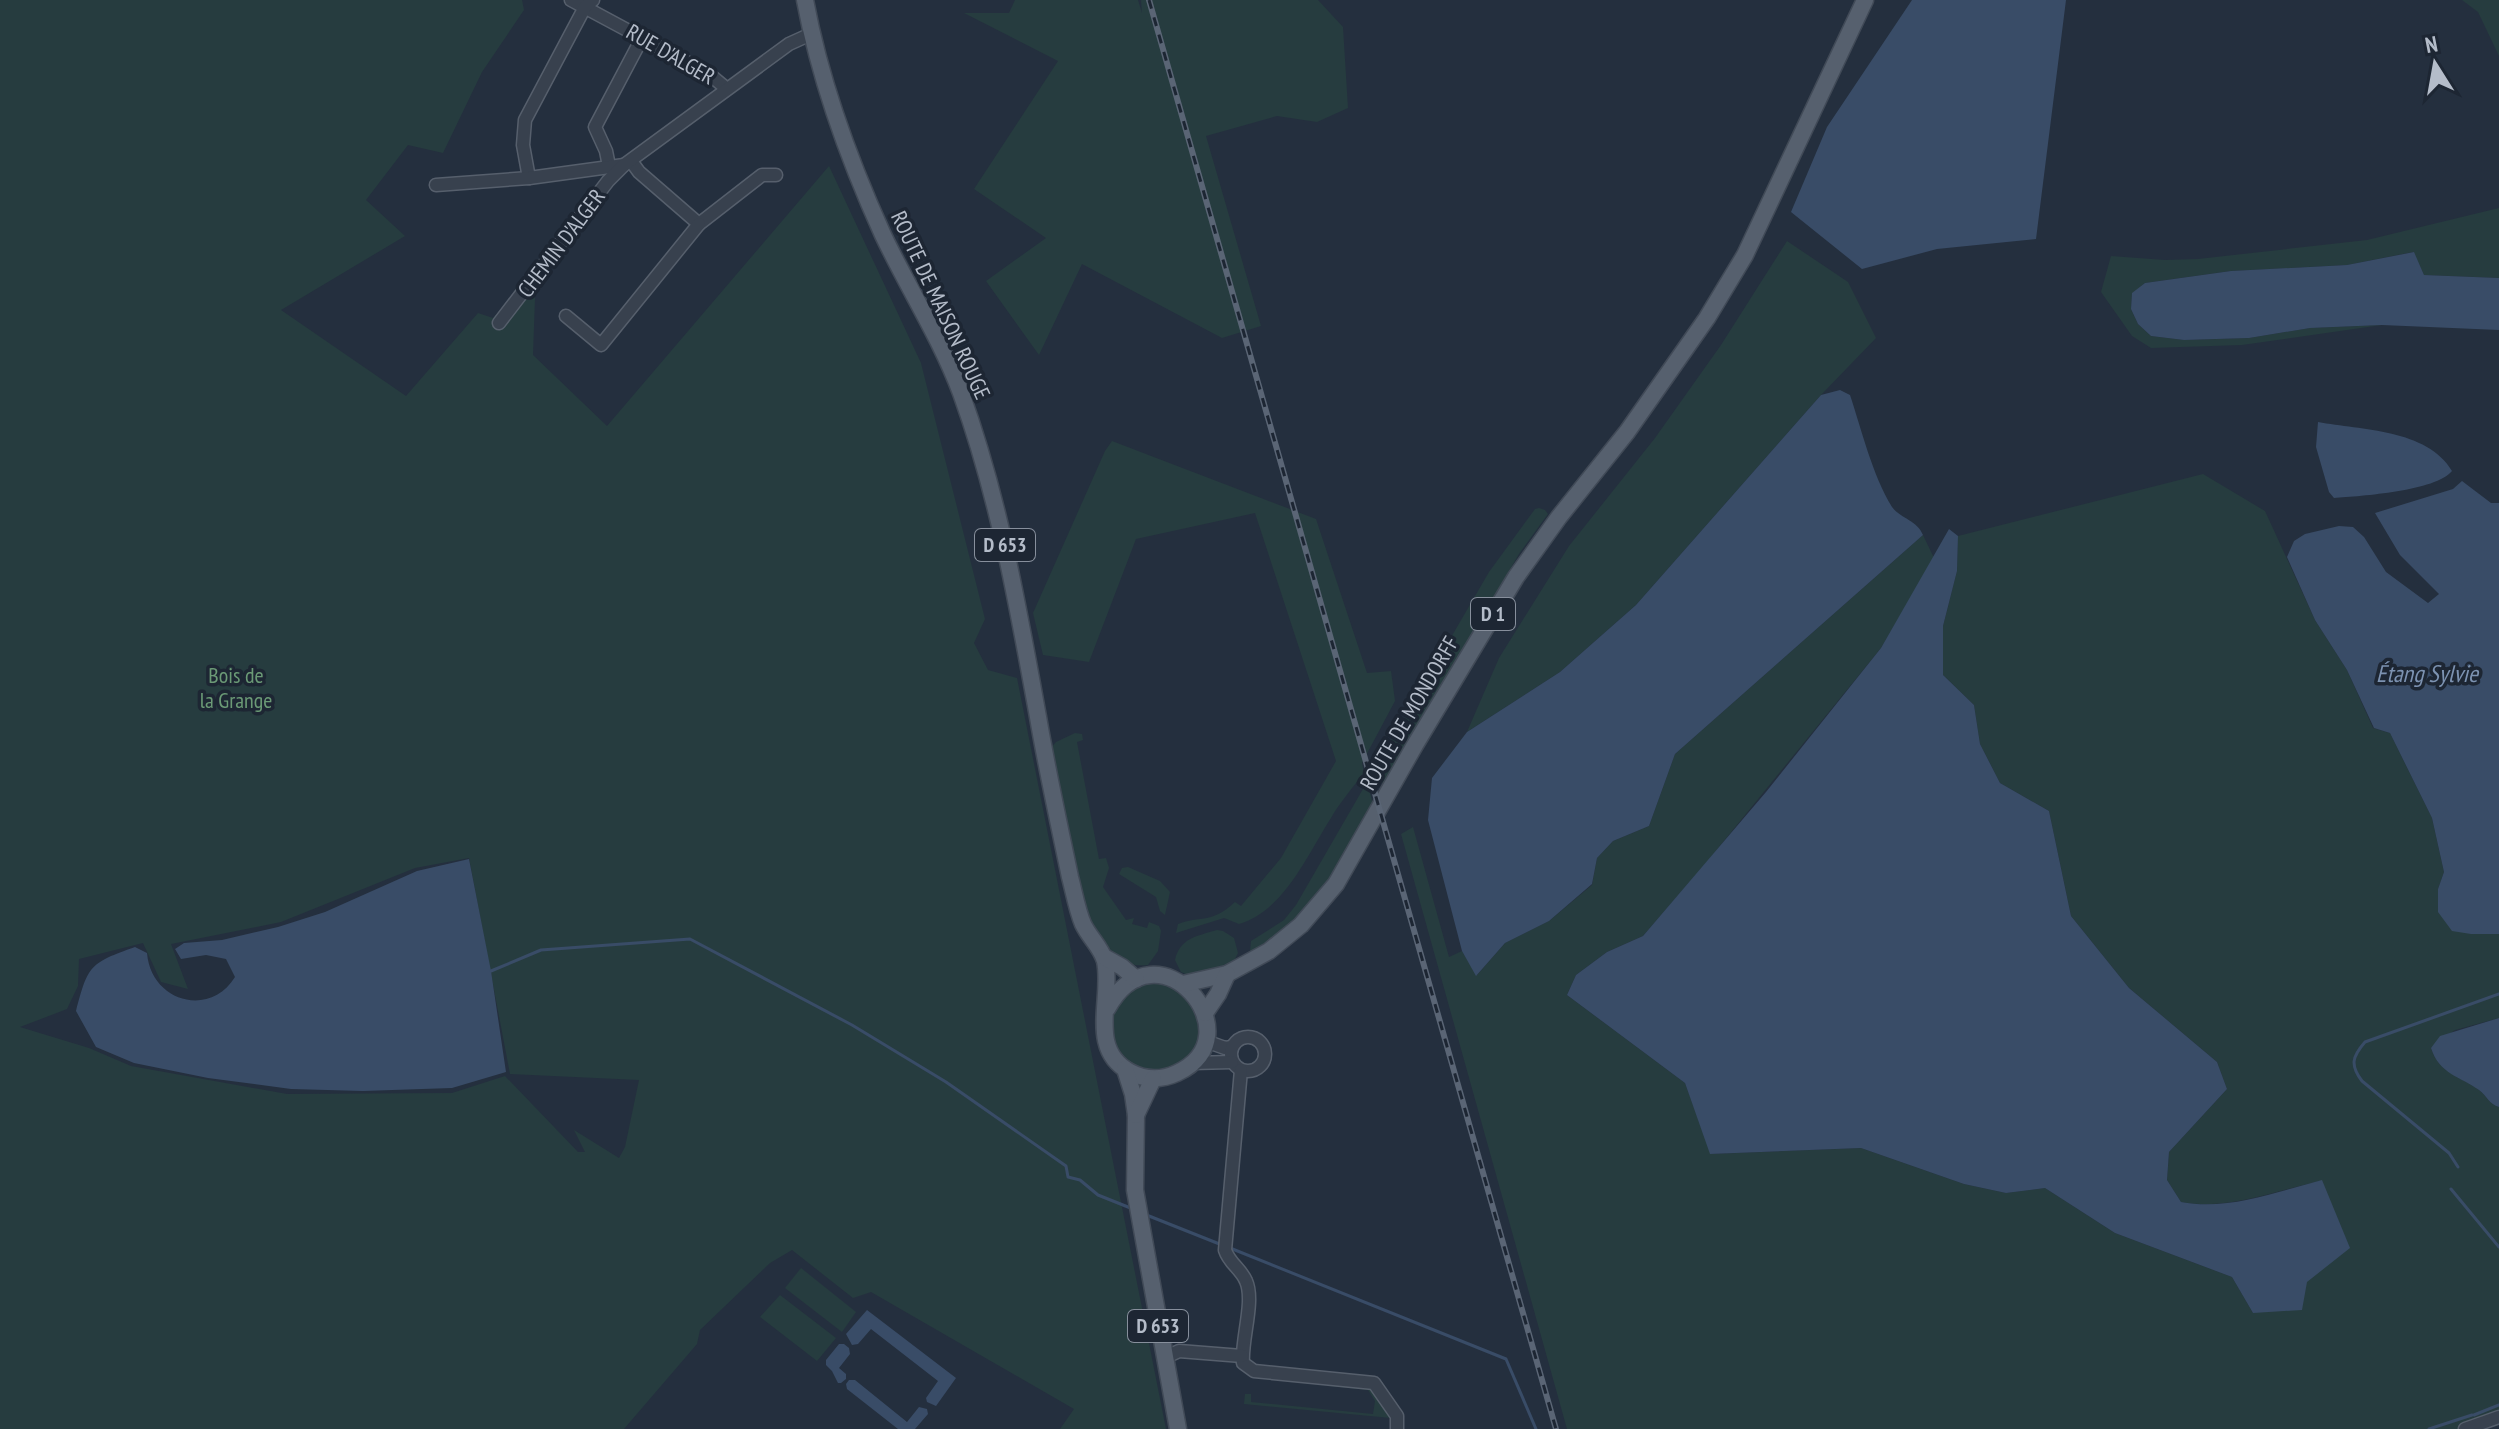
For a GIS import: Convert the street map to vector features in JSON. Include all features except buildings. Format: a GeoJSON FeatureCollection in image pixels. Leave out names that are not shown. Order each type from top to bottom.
{"type":"FeatureCollection","features":[{"type":"Feature","properties":{"kind":"main road","name":"ROUTE DE MAISON ROUGE"},"geometry":{"type":"LineString","coordinates":[[805,0],[826,91],[854,164],[884,236],[930,322],[960,390],[984,462],[1013,579],[1070,877],[1083,924],[1104,957]]}},
{"type":"Feature","properties":{"kind":"main road","name":"ROUTE DE MONDORFF"},"geometry":{"type":"LineString","coordinates":[[1227,974],[1269,951],[1301,925],[1336,884],[1451,683],[1516,577],[1627,432],[1707,318],[1745,255],[1865,0]]}},
{"type":"Feature","properties":{"kind":"main road"},"geometry":{"type":"LineString","coordinates":[[1104,957],[1136,979]]}},
{"type":"Feature","properties":{"kind":"main road"},"geometry":{"type":"LineString","coordinates":[[1104,957],[1105,1042],[1125,1069],[1136,1115]]}},
{"type":"Feature","properties":{"kind":"main road"},"geometry":{"type":"LineString","coordinates":[[1205,1013],[1227,974]]}},
{"type":"Feature","properties":{"kind":"main road","name":"D 1"},"geometry":{"type":"LineString","coordinates":[[1183,984],[1227,974]]}},
{"type":"Feature","properties":{"kind":"main road"},"geometry":{"type":"LineString","coordinates":[[1107,1009],[1124,986],[1136,979],[1161,976],[1183,984],[1200,1002],[1205,1013],[1206,1034],[1201,1050],[1192,1063],[1174,1075],[1153,1079],[1125,1069]]}},
{"type":"Feature","properties":{"kind":"main road"},"geometry":{"type":"LineString","coordinates":[[1136,1115],[1153,1079]]}},
{"type":"Feature","properties":{"kind":"main road","name":"D 653"},"geometry":{"type":"LineString","coordinates":[[1136,1115],[1135,1190],[1178,1429]]}},
{"type":"Feature","properties":{"kind":"street","name":"RUE D'ALGER"},"geometry":{"type":"LineString","coordinates":[[571,0],[589,4],[642,38],[709,74],[727,89]]}},
{"type":"Feature","properties":{"kind":"street"},"geometry":{"type":"LineString","coordinates":[[529,178],[523,145],[525,120],[589,4]]}},
{"type":"Feature","properties":{"kind":"street","name":"RUE D'ALGER"},"geometry":{"type":"LineString","coordinates":[[627,163],[789,44],[811,34]]}},
{"type":"Feature","properties":{"kind":"street"},"geometry":{"type":"LineString","coordinates":[[609,166],[595,127],[642,38]]}},
{"type":"Feature","properties":{"kind":"street"},"geometry":{"type":"LineString","coordinates":[[436,185],[529,178],[627,163],[699,224]]}},
{"type":"Feature","properties":{"kind":"street","name":"CHEMIN D'ALGER"},"geometry":{"type":"LineString","coordinates":[[499,323],[608,181],[627,163]]}},
{"type":"Feature","properties":{"kind":"street"},"geometry":{"type":"LineString","coordinates":[[566,316],[601,345],[699,224],[762,175],[776,175]]}},
{"type":"Feature","properties":{"kind":"street"},"geometry":{"type":"LineString","coordinates":[[1192,1063],[1237,1066],[1251,1071],[1264,1060],[1264,1050],[1258,1041],[1249,1037],[1239,1039],[1232,1047],[1225,1048],[1211,1043],[1206,1034]]}},
{"type":"Feature","properties":{"kind":"street"},"geometry":{"type":"LineString","coordinates":[[1232,1047],[1237,1066],[1225,1250],[1229,1260],[1246,1280],[1250,1294],[1243,1360]]}},
{"type":"Feature","properties":{"kind":"street"},"geometry":{"type":"LineString","coordinates":[[1164,1358],[1179,1351],[1243,1360],[1254,1371],[1374,1383],[1397,1416],[1397,1429]]}},
{"type":"Feature","properties":{"kind":"street"},"geometry":{"type":"LineString","coordinates":[[2465,1429],[2499,1417]]}},
{"type":"Feature","properties":{"kind":"green space","name":"Bois de la Grange"},"geometry":{"type":"Polygon","coordinates":[[[0,0],[522,0],[524,10],[482,72],[443,153],[408,145],[366,200],[405,236],[281,310],[406,396],[478,313],[493,318],[536,270],[533,355],[607,426],[829,166],[921,363],[985,619],[974,643],[988,670],[1017,678],[1166,1429],[1060,1429],[1074,1409],[871,1292],[853,1298],[792,1250],[770,1263],[700,1330],[697,1344],[624,1429],[0,1429],[0,0]],[[469,858],[415,868],[281,922],[171,944],[188,989],[161,982],[143,943],[79,959],[78,986],[67,1009],[20,1027],[89,1048],[131,1066],[287,1094],[452,1093],[505,1076],[578,1152],[585,1152],[574,1130],[619,1158],[625,1147],[639,1080],[510,1074],[469,858]]]}},
{"type":"Feature","properties":{"kind":"green space"},"geometry":{"type":"Polygon","coordinates":[[[1015,0],[1138,0],[1142,13],[1141,0],[1318,0],[1343,27],[1348,108],[1317,122],[1277,116],[1206,136],[1261,326],[1222,338],[1082,264],[1039,355],[986,281],[1046,238],[974,189],[1058,61],[964,13],[1009,13],[1015,0]]]}},
{"type":"Feature","properties":{"kind":"green space"},"geometry":{"type":"Polygon","coordinates":[[[2462,0],[2499,0],[2499,56],[2478,12],[2462,0]]]}},
{"type":"Feature","properties":{"kind":"green space"},"geometry":{"type":"Polygon","coordinates":[[[2499,208],[2499,278],[2424,275],[2413,252],[2347,265],[2231,271],[2145,283],[2132,294],[2131,309],[2138,324],[2151,336],[2184,340],[2249,338],[2310,328],[2382,325],[2242,345],[2151,348],[2132,336],[2101,292],[2111,256],[2198,259],[2367,240],[2499,208]]]}},
{"type":"Feature","properties":{"kind":"green space"},"geometry":{"type":"Polygon","coordinates":[[[1787,241],[1848,282],[1876,338],[1821,395],[1636,605],[1560,672],[1467,732],[1499,658],[1569,546],[1655,438],[1721,345],[1787,241]]]}},
{"type":"Feature","properties":{"kind":"green space"},"geometry":{"type":"Polygon","coordinates":[[[1112,441],[1316,519],[1367,673],[1391,671],[1395,701],[1362,763],[1364,772],[1338,806],[1282,894],[1255,917],[1239,924],[1224,918],[1176,933],[1178,924],[1213,916],[1235,902],[1241,906],[1281,858],[1336,761],[1255,513],[1136,539],[1089,662],[1043,655],[1033,613],[1112,441]]]}},
{"type":"Feature","properties":{"kind":"green space"},"geometry":{"type":"Polygon","coordinates":[[[2203,474],[2265,511],[2315,620],[2347,670],[2373,728],[2390,733],[2432,818],[2444,872],[2438,889],[2471,934],[2499,934],[2499,1018],[2455,1030],[2431,1048],[2439,1064],[2499,1107],[2499,1416],[2460,1429],[1567,1429],[1401,834],[1413,827],[1449,957],[1462,951],[1477,975],[1505,943],[1549,921],[1592,885],[1597,858],[1613,841],[1649,826],[1675,754],[1923,535],[1934,558],[1881,648],[1643,936],[1607,952],[1576,975],[1567,995],[1685,1083],[1711,1154],[1861,1148],[1964,1184],[2006,1193],[2045,1188],[2115,1233],[2232,1277],[2253,1313],[2322,1181],[2234,1202],[2181,1202],[2167,1180],[2169,1152],[2227,1089],[2217,1062],[2129,988],[2071,916],[2049,811],[2000,783],[1980,744],[1974,705],[1943,675],[1943,626],[1957,571],[1958,536],[2203,474]]]}},
{"type":"Feature","properties":{"kind":"green space"},"geometry":{"type":"Polygon","coordinates":[[[1535,509],[1548,514],[1519,554],[1383,785],[1378,763],[1489,572],[1535,509]]]}},
{"type":"Feature","properties":{"kind":"green space"},"geometry":{"type":"Polygon","coordinates":[[[1075,733],[1082,734],[1083,740],[1077,742],[1099,859],[1106,858],[1109,868],[1103,887],[1126,920],[1134,918],[1132,924],[1147,928],[1149,922],[1159,926],[1161,931],[1158,951],[1148,965],[1126,962],[1103,941],[1080,891],[1065,830],[1051,748],[1056,742],[1075,733]]]}},
{"type":"Feature","properties":{"kind":"green space"},"geometry":{"type":"Polygon","coordinates":[[[1367,782],[1373,804],[1332,876],[1296,921],[1250,952],[1251,941],[1284,920],[1296,905],[1367,782]]]}},
{"type":"Feature","properties":{"kind":"green space"},"geometry":{"type":"Polygon","coordinates":[[[1128,867],[1160,881],[1170,892],[1165,915],[1160,911],[1156,897],[1119,874],[1122,868],[1128,867]]]}},
{"type":"Feature","properties":{"kind":"green space"},"geometry":{"type":"Polygon","coordinates":[[[1217,930],[1234,938],[1238,953],[1234,961],[1193,977],[1181,972],[1175,960],[1185,942],[1217,930]]]}},
{"type":"Feature","properties":{"kind":"green space"},"geometry":{"type":"Polygon","coordinates":[[[1146,979],[1187,990],[1200,1021],[1197,1047],[1186,1059],[1172,1067],[1156,1070],[1140,1067],[1126,1059],[1116,1045],[1112,1024],[1115,1002],[1125,990],[1146,979]]]}},
{"type":"Feature","properties":{"kind":"green space"},"geometry":{"type":"Polygon","coordinates":[[[801,1268],[856,1312],[842,1332],[785,1288],[801,1268]]]}},
{"type":"Feature","properties":{"kind":"green space"},"geometry":{"type":"Polygon","coordinates":[[[780,1295],[836,1338],[817,1361],[760,1317],[780,1295]]]}},
{"type":"Feature","properties":{"kind":"green space"},"geometry":{"type":"Polygon","coordinates":[[[1331,1384],[1369,1387],[1391,1418],[1244,1404],[1245,1394],[1251,1394],[1251,1402],[1373,1414],[1375,1401],[1368,1390],[1331,1384]]]}},
{"type":"Feature","properties":{"kind":"water"},"geometry":{"type":"Polygon","coordinates":[[[1912,0],[2066,0],[2036,239],[1937,249],[1862,269],[1791,212],[1827,127],[1912,0]]]}},
{"type":"Feature","properties":{"kind":"water"},"geometry":{"type":"Polygon","coordinates":[[[2414,252],[2424,275],[2499,278],[2499,330],[2382,325],[2310,328],[2249,338],[2184,340],[2151,336],[2138,324],[2131,309],[2132,293],[2145,283],[2231,271],[2347,265],[2414,252]]]}},
{"type":"Feature","properties":{"kind":"water"},"geometry":{"type":"Polygon","coordinates":[[[1840,390],[1850,395],[1873,467],[1892,507],[1917,526],[1923,535],[1675,754],[1649,826],[1613,841],[1597,858],[1592,884],[1549,921],[1505,943],[1476,976],[1462,951],[1428,820],[1432,778],[1467,732],[1560,672],[1636,605],[1821,395],[1840,390]]]}},
{"type":"Feature","properties":{"kind":"water"},"geometry":{"type":"Polygon","coordinates":[[[2318,422],[2410,439],[2441,457],[2452,471],[2443,478],[2415,488],[2334,498],[2329,492],[2316,447],[2318,422]]]}},
{"type":"Feature","properties":{"kind":"water","name":"Étang Sylvie"},"geometry":{"type":"Polygon","coordinates":[[[2462,481],[2491,503],[2499,503],[2499,934],[2452,931],[2438,912],[2438,889],[2444,872],[2432,818],[2390,733],[2374,728],[2347,670],[2315,620],[2287,557],[2294,541],[2305,534],[2339,526],[2353,527],[2364,537],[2386,572],[2428,603],[2439,594],[2400,555],[2375,513],[2453,489],[2462,481]]]}},
{"type":"Feature","properties":{"kind":"water"},"geometry":{"type":"Polygon","coordinates":[[[1949,529],[1958,536],[1957,571],[1943,626],[1943,675],[1974,705],[1980,744],[2000,783],[2049,811],[2071,916],[2129,988],[2217,1062],[2227,1089],[2169,1152],[2167,1180],[2181,1202],[2216,1204],[2252,1199],[2322,1180],[2350,1248],[2307,1282],[2302,1310],[2253,1313],[2232,1277],[2115,1233],[2045,1188],[2006,1193],[1964,1184],[1861,1148],[1710,1154],[1685,1083],[1567,995],[1576,975],[1607,952],[1643,936],[1766,792],[1881,648],[1949,529]]]}},
{"type":"Feature","properties":{"kind":"water"},"geometry":{"type":"Polygon","coordinates":[[[469,859],[491,971],[506,1072],[452,1088],[363,1091],[291,1089],[208,1078],[134,1063],[96,1047],[76,1011],[84,984],[93,968],[120,952],[135,947],[147,953],[151,970],[170,993],[183,999],[211,997],[224,990],[235,977],[226,959],[206,955],[181,959],[175,949],[184,943],[222,940],[278,927],[325,912],[417,871],[469,859]]]}},
{"type":"Feature","properties":{"kind":"water"},"geometry":{"type":"Polygon","coordinates":[[[2499,1018],[2499,1107],[2439,1064],[2431,1048],[2440,1036],[2499,1018]]]}},
{"type":"Feature","properties":{"kind":"water"},"geometry":{"type":"Polygon","coordinates":[[[867,1310],[956,1378],[936,1406],[927,1402],[926,1398],[938,1381],[871,1329],[858,1344],[852,1345],[846,1334],[867,1310]]]}},
{"type":"Feature","properties":{"kind":"water"},"geometry":{"type":"Polygon","coordinates":[[[839,1344],[849,1348],[850,1354],[839,1368],[846,1374],[846,1379],[841,1383],[826,1365],[826,1360],[839,1344]]]}},
{"type":"Feature","properties":{"kind":"water"},"geometry":{"type":"Polygon","coordinates":[[[849,1380],[855,1380],[907,1422],[919,1407],[927,1409],[928,1414],[915,1429],[898,1429],[847,1389],[849,1380]]]}},
{"type":"Feature","properties":{"kind":"waterway"},"geometry":{"type":"LineString","coordinates":[[491,971],[541,950],[690,939],[852,1025],[946,1082],[1066,1166],[1068,1177],[1080,1180],[1098,1195],[1133,1209]]}},
{"type":"Feature","properties":{"kind":"waterway"},"geometry":{"type":"LineString","coordinates":[[2458,1167],[2449,1153],[2362,1081],[2354,1061],[2365,1042],[2499,994]]}},
{"type":"Feature","properties":{"kind":"waterway"},"geometry":{"type":"LineString","coordinates":[[2451,1189],[2499,1247]]}},
{"type":"Feature","properties":{"kind":"waterway"},"geometry":{"type":"LineString","coordinates":[[1144,1214],[1222,1245]]}},
{"type":"Feature","properties":{"kind":"waterway"},"geometry":{"type":"LineString","coordinates":[[1230,1248],[1506,1359],[1536,1429]]}},
{"type":"Feature","properties":{"kind":"waterway"},"geometry":{"type":"LineString","coordinates":[[2474,1415],[2499,1405]]}},
{"type":"Feature","properties":{"kind":"waterway"},"geometry":{"type":"LineString","coordinates":[[2429,1429],[2472,1415]]}},
{"type":"Feature","properties":{"kind":"railway"},"geometry":{"type":"LineString","coordinates":[[1149,0],[1556,1429]]}}]}
